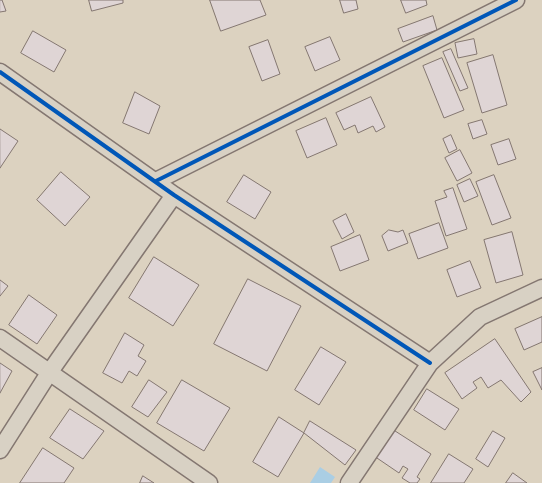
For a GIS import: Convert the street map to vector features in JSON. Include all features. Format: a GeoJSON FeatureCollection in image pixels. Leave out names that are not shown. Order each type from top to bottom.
{"type":"FeatureCollection","features":[{"type":"Feature","properties":{"kind":"street"},"geometry":{"type":"LineString","coordinates":[[156,181],[516,0]]}},
{"type":"Feature","properties":{"kind":"street"},"geometry":{"type":"LineString","coordinates":[[0,72],[174,195],[430,363]]}},
{"type":"Feature","properties":{"kind":"street"},"geometry":{"type":"LineString","coordinates":[[0,450],[49,373],[174,195]]}},
{"type":"Feature","properties":{"kind":"street"},"geometry":{"type":"LineString","coordinates":[[348,483],[430,363],[480,317],[542,288]]}},
{"type":"Feature","properties":{"kind":"street"},"geometry":{"type":"LineString","coordinates":[[0,338],[209,483]]}},
{"type":"Feature","properties":{"kind":"water"},"geometry":{"type":"Polygon","coordinates":[[[320,467],[335,477],[331,483],[310,483],[320,467]]]}},
{"type":"Feature","properties":{"kind":"building"},"geometry":{"type":"Polygon","coordinates":[[[0,0],[2,0],[6,11],[0,12],[0,0]]]}},
{"type":"Feature","properties":{"kind":"building"},"geometry":{"type":"Polygon","coordinates":[[[89,0],[123,0],[123,3],[92,11],[89,0]]]}},
{"type":"Feature","properties":{"kind":"building"},"geometry":{"type":"Polygon","coordinates":[[[210,0],[260,0],[266,15],[221,31],[210,0]]]}},
{"type":"Feature","properties":{"kind":"building"},"geometry":{"type":"Polygon","coordinates":[[[340,0],[356,0],[358,9],[344,13],[340,0]]]}},
{"type":"Feature","properties":{"kind":"building"},"geometry":{"type":"Polygon","coordinates":[[[401,0],[426,0],[427,5],[406,13],[401,0]]]}},
{"type":"Feature","properties":{"kind":"building"},"geometry":{"type":"Polygon","coordinates":[[[433,16],[437,30],[403,42],[398,29],[433,16]]]}},
{"type":"Feature","properties":{"kind":"building"},"geometry":{"type":"Polygon","coordinates":[[[33,31],[66,50],[54,72],[21,53],[33,31]]]}},
{"type":"Feature","properties":{"kind":"building"},"geometry":{"type":"Polygon","coordinates":[[[330,37],[340,60],[315,71],[305,47],[330,37]]]}},
{"type":"Feature","properties":{"kind":"building"},"geometry":{"type":"Polygon","coordinates":[[[474,39],[477,54],[458,58],[455,43],[474,39]]]}},
{"type":"Feature","properties":{"kind":"building"},"geometry":{"type":"Polygon","coordinates":[[[268,40],[280,74],[262,81],[249,47],[268,40]]]}},
{"type":"Feature","properties":{"kind":"building"},"geometry":{"type":"Polygon","coordinates":[[[451,49],[468,88],[460,91],[443,52],[451,49]]]}},
{"type":"Feature","properties":{"kind":"building"},"geometry":{"type":"Polygon","coordinates":[[[493,55],[507,105],[482,113],[467,63],[493,55]]]}},
{"type":"Feature","properties":{"kind":"building"},"geometry":{"type":"Polygon","coordinates":[[[442,58],[464,110],[444,118],[423,66],[442,58]]]}},
{"type":"Feature","properties":{"kind":"building"},"geometry":{"type":"Polygon","coordinates":[[[135,92],[160,106],[149,134],[123,123],[135,92]]]}},
{"type":"Feature","properties":{"kind":"building"},"geometry":{"type":"Polygon","coordinates":[[[371,97],[385,127],[376,132],[373,126],[358,133],[355,125],[344,130],[336,113],[371,97]]]}},
{"type":"Feature","properties":{"kind":"building"},"geometry":{"type":"Polygon","coordinates":[[[326,118],[337,145],[307,158],[296,131],[326,118]]]}},
{"type":"Feature","properties":{"kind":"building"},"geometry":{"type":"Polygon","coordinates":[[[482,120],[487,134],[473,139],[468,124],[482,120]]]}},
{"type":"Feature","properties":{"kind":"building"},"geometry":{"type":"Polygon","coordinates":[[[0,129],[18,141],[0,168],[0,129]]]}},
{"type":"Feature","properties":{"kind":"building"},"geometry":{"type":"Polygon","coordinates":[[[451,135],[457,149],[449,153],[443,139],[451,135]]]}},
{"type":"Feature","properties":{"kind":"building"},"geometry":{"type":"Polygon","coordinates":[[[509,139],[516,159],[498,165],[491,145],[509,139]]]}},
{"type":"Feature","properties":{"kind":"building"},"geometry":{"type":"Polygon","coordinates":[[[460,150],[472,173],[457,181],[445,158],[460,150]]]}},
{"type":"Feature","properties":{"kind":"building"},"geometry":{"type":"Polygon","coordinates":[[[61,172],[90,197],[65,226],[37,200],[61,172]]]}},
{"type":"Feature","properties":{"kind":"building"},"geometry":{"type":"Polygon","coordinates":[[[244,175],[271,192],[255,219],[227,202],[244,175]]]}},
{"type":"Feature","properties":{"kind":"building"},"geometry":{"type":"Polygon","coordinates":[[[494,175],[511,218],[492,225],[476,182],[494,175]]]}},
{"type":"Feature","properties":{"kind":"building"},"geometry":{"type":"Polygon","coordinates":[[[470,179],[478,196],[464,202],[457,185],[470,179]]]}},
{"type":"Feature","properties":{"kind":"building"},"geometry":{"type":"Polygon","coordinates":[[[453,188],[467,229],[446,236],[435,201],[447,197],[444,191],[453,188]]]}},
{"type":"Feature","properties":{"kind":"building"},"geometry":{"type":"Polygon","coordinates":[[[346,214],[354,232],[342,239],[333,221],[346,214]]]}},
{"type":"Feature","properties":{"kind":"building"},"geometry":{"type":"Polygon","coordinates":[[[439,223],[448,248],[418,259],[409,234],[439,223]]]}},
{"type":"Feature","properties":{"kind":"building"},"geometry":{"type":"Polygon","coordinates":[[[389,230],[398,232],[403,230],[408,243],[388,251],[382,236],[389,230]]]}},
{"type":"Feature","properties":{"kind":"building"},"geometry":{"type":"Polygon","coordinates":[[[512,232],[523,275],[496,283],[484,240],[512,232]]]}},
{"type":"Feature","properties":{"kind":"building"},"geometry":{"type":"Polygon","coordinates":[[[360,235],[369,260],[340,271],[331,247],[360,235]]]}},
{"type":"Feature","properties":{"kind":"building"},"geometry":{"type":"Polygon","coordinates":[[[154,257],[199,285],[173,326],[129,298],[154,257]]]}},
{"type":"Feature","properties":{"kind":"building"},"geometry":{"type":"Polygon","coordinates":[[[470,261],[481,288],[457,297],[447,270],[470,261]]]}},
{"type":"Feature","properties":{"kind":"building"},"geometry":{"type":"Polygon","coordinates":[[[248,279],[301,306],[267,371],[214,344],[248,279]]]}},
{"type":"Feature","properties":{"kind":"building"},"geometry":{"type":"Polygon","coordinates":[[[0,280],[8,286],[0,296],[0,280]]]}},
{"type":"Feature","properties":{"kind":"building"},"geometry":{"type":"Polygon","coordinates":[[[29,295],[57,315],[37,344],[9,325],[29,295]]]}},
{"type":"Feature","properties":{"kind":"building"},"geometry":{"type":"Polygon","coordinates":[[[542,317],[542,342],[524,350],[515,329],[542,317]]]}},
{"type":"Feature","properties":{"kind":"building"},"geometry":{"type":"Polygon","coordinates":[[[125,333],[144,345],[138,356],[146,361],[137,376],[129,371],[122,383],[103,373],[125,333]]]}},
{"type":"Feature","properties":{"kind":"building"},"geometry":{"type":"Polygon","coordinates":[[[495,339],[531,392],[521,402],[501,380],[488,388],[481,377],[473,382],[477,388],[462,399],[445,373],[495,339]]]}},
{"type":"Feature","properties":{"kind":"building"},"geometry":{"type":"Polygon","coordinates":[[[321,347],[346,362],[319,405],[295,390],[321,347]]]}},
{"type":"Feature","properties":{"kind":"building"},"geometry":{"type":"Polygon","coordinates":[[[0,363],[12,371],[0,393],[0,363]]]}},
{"type":"Feature","properties":{"kind":"building"},"geometry":{"type":"Polygon","coordinates":[[[542,368],[542,390],[533,372],[542,368]]]}},
{"type":"Feature","properties":{"kind":"building"},"geometry":{"type":"Polygon","coordinates":[[[149,380],[167,392],[148,417],[132,407],[149,380]]]}},
{"type":"Feature","properties":{"kind":"building"},"geometry":{"type":"Polygon","coordinates":[[[182,380],[230,408],[204,451],[157,423],[182,380]]]}},
{"type":"Feature","properties":{"kind":"building"},"geometry":{"type":"Polygon","coordinates":[[[427,389],[459,409],[445,430],[414,410],[427,389]]]}},
{"type":"Feature","properties":{"kind":"building"},"geometry":{"type":"Polygon","coordinates":[[[70,409],[104,431],[83,459],[50,438],[70,409]]]}},
{"type":"Feature","properties":{"kind":"building"},"geometry":{"type":"Polygon","coordinates":[[[279,417],[304,433],[278,477],[253,462],[279,417]]]}},
{"type":"Feature","properties":{"kind":"building"},"geometry":{"type":"Polygon","coordinates":[[[310,421],[356,450],[345,465],[304,433],[310,421]]]}},
{"type":"Feature","properties":{"kind":"building"},"geometry":{"type":"Polygon","coordinates":[[[392,429],[431,454],[417,477],[420,479],[417,483],[410,483],[402,478],[408,469],[403,466],[399,473],[374,456],[392,429]]]}},
{"type":"Feature","properties":{"kind":"building"},"geometry":{"type":"Polygon","coordinates":[[[493,431],[505,438],[488,467],[476,459],[493,431]]]}},
{"type":"Feature","properties":{"kind":"building"},"geometry":{"type":"Polygon","coordinates":[[[43,448],[74,468],[64,483],[20,483],[43,448]]]}},
{"type":"Feature","properties":{"kind":"building"},"geometry":{"type":"Polygon","coordinates":[[[449,454],[473,469],[464,483],[431,483],[449,454]]]}},
{"type":"Feature","properties":{"kind":"building"},"geometry":{"type":"Polygon","coordinates":[[[513,473],[527,483],[506,483],[513,473]]]}},
{"type":"Feature","properties":{"kind":"building"},"geometry":{"type":"Polygon","coordinates":[[[143,476],[154,483],[140,483],[143,476]]]}},
{"type":"Feature","properties":{"kind":"cycle path"},"geometry":{"type":"LineString","coordinates":[[156,181],[516,0]]}},
{"type":"Feature","properties":{"kind":"cycle path"},"geometry":{"type":"LineString","coordinates":[[0,72],[174,195],[430,363]]}}]}
